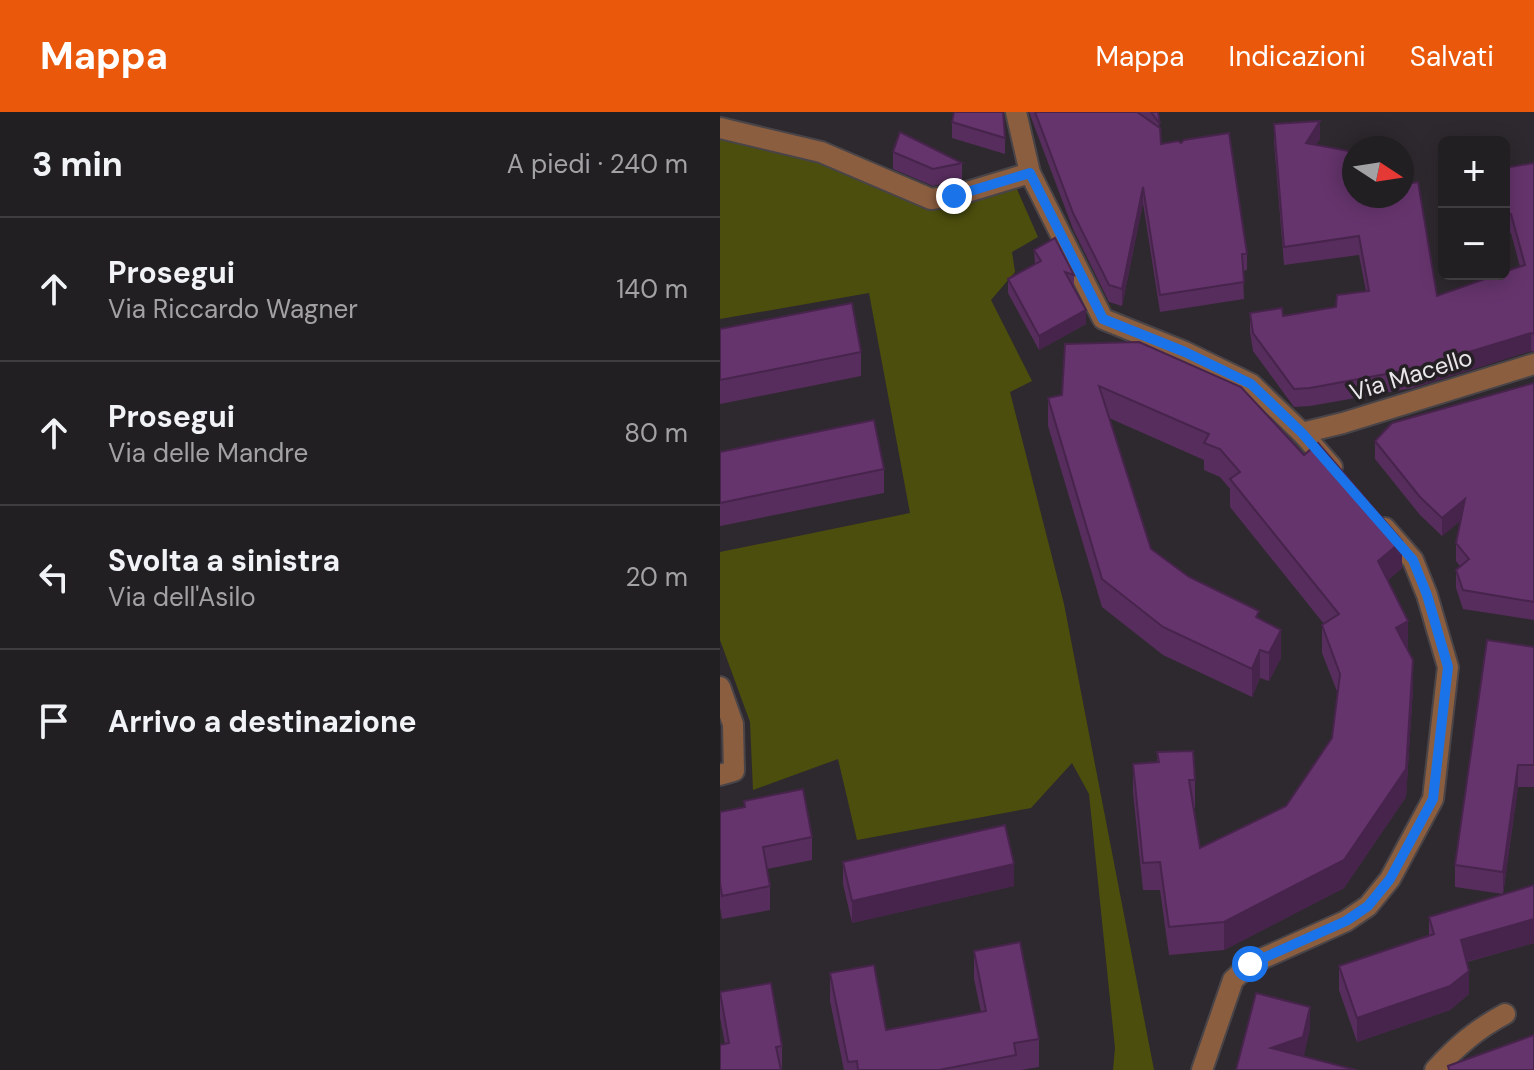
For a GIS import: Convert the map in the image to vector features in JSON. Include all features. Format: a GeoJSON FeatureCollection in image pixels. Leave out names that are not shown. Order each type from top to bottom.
{"type":"FeatureCollection","features":[{"type":"Feature","properties":{"kind":"street"},"geometry":{"type":"LineString","coordinates":[[1016,112],[1030,173],[1103,319],[1185,352],[1251,384],[1302,433],[1343,479]]}},
{"type":"Feature","properties":{"kind":"street"},"geometry":{"type":"LineString","coordinates":[[720,128],[821,152],[931,199],[954,196],[1030,173]]}},
{"type":"Feature","properties":{"kind":"street","name":"Via Macello"},"geometry":{"type":"LineString","coordinates":[[1302,433],[1534,364]]}},
{"type":"Feature","properties":{"kind":"street"},"geometry":{"type":"LineString","coordinates":[[1202,1070],[1233,980],[1250,964],[1346,921],[1368,906],[1390,879],[1433,799],[1448,667],[1427,595],[1413,560],[1373,514]]}},
{"type":"Feature","properties":{"kind":"street"},"geometry":{"type":"LineString","coordinates":[[720,687],[733,724],[734,771],[720,775]]}},
{"type":"Feature","properties":{"kind":"street"},"geometry":{"type":"LineString","coordinates":[[1435,1070],[1480,1027],[1505,1014]]}},
{"type":"Feature","properties":{"kind":"shaded area"},"geometry":{"type":"Polygon","coordinates":[[[720,138],[813,157],[921,204],[1016,187],[1038,237],[1012,252],[1015,272],[991,300],[1032,381],[1010,392],[1064,604],[1154,1070],[1113,1070],[1115,1048],[1089,794],[1072,763],[1031,808],[857,840],[838,759],[753,790],[750,722],[720,640],[720,552],[910,513],[869,293],[720,319],[720,138]]]}},
{"type":"Feature","properties":{"kind":"building"},"geometry":{"type":"Polygon","coordinates":[[[954,112],[1003,112],[1005,138],[952,122],[954,112]]]}},
{"type":"Feature","properties":{"kind":"building"},"geometry":{"type":"Polygon","coordinates":[[[1035,112],[1137,112],[1160,128],[1161,144],[1229,133],[1247,254],[1242,254],[1244,282],[1160,295],[1143,187],[1122,289],[1109,285],[1073,213],[1035,112]]]}},
{"type":"Feature","properties":{"kind":"building"},"geometry":{"type":"Polygon","coordinates":[[[1151,112],[1158,112],[1160,124],[1151,112]]]}},
{"type":"Feature","properties":{"kind":"building"},"geometry":{"type":"Polygon","coordinates":[[[1320,121],[1306,143],[1342,150],[1342,208],[1414,208],[1414,183],[1418,182],[1437,296],[1482,280],[1510,280],[1510,270],[1525,265],[1510,214],[1510,167],[1534,163],[1534,334],[1413,369],[1294,389],[1253,333],[1250,313],[1282,308],[1283,316],[1336,307],[1337,295],[1369,291],[1359,236],[1284,247],[1274,124],[1320,121]]]}},
{"type":"Feature","properties":{"kind":"building"},"geometry":{"type":"Polygon","coordinates":[[[900,132],[962,163],[933,169],[893,152],[900,132]]]}},
{"type":"Feature","properties":{"kind":"building"},"geometry":{"type":"Polygon","coordinates":[[[1055,238],[1074,275],[1065,272],[1086,310],[1039,336],[1008,279],[1041,261],[1034,250],[1055,238]]]}},
{"type":"Feature","properties":{"kind":"building"},"geometry":{"type":"Polygon","coordinates":[[[852,303],[861,352],[720,380],[720,329],[852,303]]]}},
{"type":"Feature","properties":{"kind":"building"},"geometry":{"type":"Polygon","coordinates":[[[1139,342],[1241,387],[1304,455],[1318,443],[1402,541],[1378,561],[1408,621],[1396,628],[1413,660],[1406,769],[1344,860],[1224,922],[1169,927],[1160,862],[1143,863],[1133,764],[1159,762],[1157,752],[1193,751],[1195,780],[1189,780],[1200,848],[1286,806],[1332,738],[1340,674],[1322,625],[1339,614],[1230,479],[1240,472],[1220,449],[1204,443],[1209,434],[1099,386],[1151,549],[1189,577],[1259,611],[1256,617],[1281,630],[1269,653],[1260,650],[1252,669],[1163,627],[1102,579],[1048,398],[1062,395],[1065,344],[1139,342]]]}},
{"type":"Feature","properties":{"kind":"building"},"geometry":{"type":"Polygon","coordinates":[[[1534,383],[1534,602],[1463,590],[1456,570],[1469,559],[1456,543],[1465,499],[1442,518],[1420,497],[1375,441],[1392,423],[1534,383]]]}},
{"type":"Feature","properties":{"kind":"building"},"geometry":{"type":"Polygon","coordinates":[[[874,420],[884,469],[720,503],[720,452],[874,420]]]}},
{"type":"Feature","properties":{"kind":"building"},"geometry":{"type":"Polygon","coordinates":[[[1487,640],[1534,647],[1534,765],[1518,765],[1503,872],[1455,865],[1487,640]]]}},
{"type":"Feature","properties":{"kind":"building"},"geometry":{"type":"Polygon","coordinates":[[[803,789],[812,837],[763,847],[770,886],[722,896],[720,812],[745,807],[744,801],[803,789]]]}},
{"type":"Feature","properties":{"kind":"building"},"geometry":{"type":"Polygon","coordinates":[[[1005,825],[1014,864],[852,901],[843,862],[1005,825]]]}},
{"type":"Feature","properties":{"kind":"building"},"geometry":{"type":"Polygon","coordinates":[[[1534,885],[1534,919],[1461,940],[1469,971],[1450,986],[1357,1018],[1339,966],[1434,934],[1429,917],[1534,885]]]}},
{"type":"Feature","properties":{"kind":"building"},"geometry":{"type":"Polygon","coordinates":[[[1020,942],[1039,1039],[1014,1043],[1016,1055],[939,1070],[858,1070],[857,1061],[848,1062],[830,973],[874,965],[886,1030],[986,1011],[974,951],[1020,942]]]}},
{"type":"Feature","properties":{"kind":"building"},"geometry":{"type":"Polygon","coordinates":[[[771,983],[782,1046],[776,1047],[781,1070],[720,1070],[720,1045],[729,1043],[720,992],[771,983]]]}},
{"type":"Feature","properties":{"kind":"building"},"geometry":{"type":"Polygon","coordinates":[[[1256,993],[1310,1007],[1303,1037],[1271,1048],[1356,1070],[1236,1070],[1256,993]]]}},
{"type":"Feature","properties":{"kind":"building"},"geometry":{"type":"Polygon","coordinates":[[[1534,1035],[1534,1070],[1449,1070],[1448,1066],[1534,1035]]]}},
{"type":"Feature","properties":{"kind":"route"},"geometry":{"type":"LineString","coordinates":[[954,196],[1030,173],[1103,319],[1185,352],[1251,384],[1302,433],[1413,560],[1427,595],[1448,667],[1433,799],[1390,879],[1368,906],[1346,921],[1250,964]]}}]}
